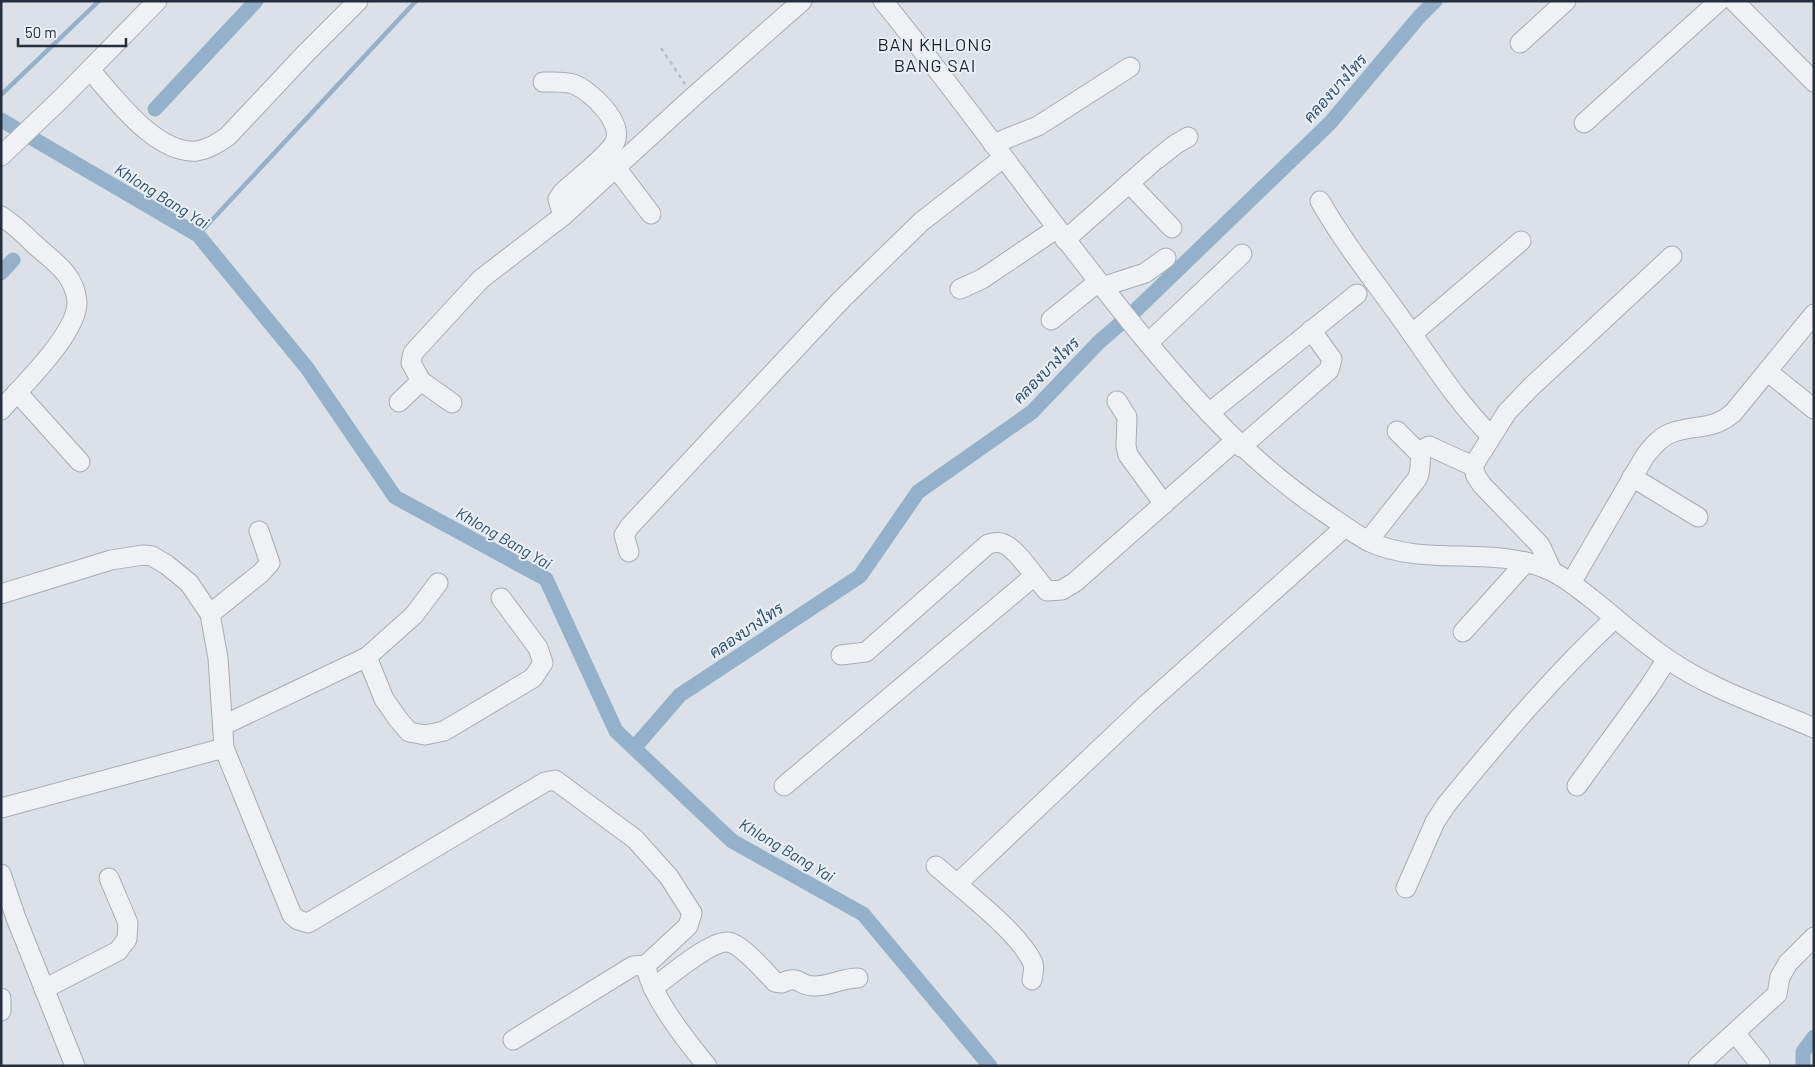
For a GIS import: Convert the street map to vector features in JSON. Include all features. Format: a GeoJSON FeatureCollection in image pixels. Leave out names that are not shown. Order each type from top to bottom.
{"type":"FeatureCollection","features":[{"type":"Feature","properties":{"kind":"street"},"geometry":{"type":"LineString","coordinates":[[1,156],[63,97],[157,1]]}},
{"type":"Feature","properties":{"kind":"street"},"geometry":{"type":"LineString","coordinates":[[90,70],[122,106],[157,138],[182,150],[197,151],[213,147],[228,136],[358,1]]}},
{"type":"Feature","properties":{"kind":"street"},"geometry":{"type":"LineString","coordinates":[[452,403],[421,381],[411,364],[413,354],[425,339],[481,279],[563,216],[692,97],[802,1]]}},
{"type":"Feature","properties":{"kind":"street"},"geometry":{"type":"LineString","coordinates":[[1520,43],[1566,1]]}},
{"type":"Feature","properties":{"kind":"street"},"geometry":{"type":"LineString","coordinates":[[1584,124],[1719,1]]}},
{"type":"Feature","properties":{"kind":"street"},"geometry":{"type":"LineString","coordinates":[[1734,1],[1814,82]]}},
{"type":"Feature","properties":{"kind":"street"},"geometry":{"type":"LineString","coordinates":[[888,3],[998,152],[1104,290],[1144,338],[1238,444],[1302,498],[1368,541],[1392,551],[1412,554],[1496,557],[1526,562],[1552,571],[1571,583],[1667,659],[1710,683],[1814,728]]}},
{"type":"Feature","properties":{"kind":"street"},"geometry":{"type":"LineString","coordinates":[[629,552],[624,536],[630,526],[794,348],[921,222],[998,152],[1130,67]]}},
{"type":"Feature","properties":{"kind":"street"},"geometry":{"type":"LineString","coordinates":[[543,82],[572,84],[590,93],[609,116],[617,134],[615,142],[608,151],[562,192],[558,199],[563,216]]}},
{"type":"Feature","properties":{"kind":"street"},"geometry":{"type":"LineString","coordinates":[[960,289],[1061,234],[1129,183],[1176,144],[1188,138]]}},
{"type":"Feature","properties":{"kind":"street"},"geometry":{"type":"LineString","coordinates":[[617,168],[651,214]]}},
{"type":"Feature","properties":{"kind":"street"},"geometry":{"type":"LineString","coordinates":[[1129,183],[1172,228]]}},
{"type":"Feature","properties":{"kind":"street"},"geometry":{"type":"LineString","coordinates":[[1320,201],[1336,229],[1445,382],[1472,418],[1491,436]]}},
{"type":"Feature","properties":{"kind":"street"},"geometry":{"type":"LineString","coordinates":[[1,216],[57,261],[70,281],[77,303],[70,328],[1,410]]}},
{"type":"Feature","properties":{"kind":"street"},"geometry":{"type":"LineString","coordinates":[[1412,334],[1485,274],[1521,241]]}},
{"type":"Feature","properties":{"kind":"street"},"geometry":{"type":"LineString","coordinates":[[1144,338],[1242,254]]}},
{"type":"Feature","properties":{"kind":"street"},"geometry":{"type":"LineString","coordinates":[[1552,571],[1540,545],[1482,485],[1476,476],[1474,466],[1507,412],[1530,387],[1672,256]]}},
{"type":"Feature","properties":{"kind":"street"},"geometry":{"type":"LineString","coordinates":[[1051,320],[1104,290],[1145,272],[1166,258]]}},
{"type":"Feature","properties":{"kind":"street"},"geometry":{"type":"LineString","coordinates":[[1209,413],[1357,294]]}},
{"type":"Feature","properties":{"kind":"street"},"geometry":{"type":"LineString","coordinates":[[1571,583],[1645,456],[1663,438],[1671,433],[1709,427],[1722,422],[1733,413],[1814,314]]}},
{"type":"Feature","properties":{"kind":"street"},"geometry":{"type":"LineString","coordinates":[[841,655],[855,655],[866,652],[988,544],[996,542],[1005,544],[1047,591],[1062,590],[1075,582],[1164,504],[1329,370],[1332,359],[1311,330]]}},
{"type":"Feature","properties":{"kind":"street"},"geometry":{"type":"LineString","coordinates":[[1767,371],[1814,409]]}},
{"type":"Feature","properties":{"kind":"street"},"geometry":{"type":"LineString","coordinates":[[399,402],[421,381]]}},
{"type":"Feature","properties":{"kind":"street"},"geometry":{"type":"LineString","coordinates":[[17,392],[80,462]]}},
{"type":"Feature","properties":{"kind":"street"},"geometry":{"type":"LineString","coordinates":[[1117,401],[1127,417],[1126,446],[1128,455],[1164,504]]}},
{"type":"Feature","properties":{"kind":"street"},"geometry":{"type":"LineString","coordinates":[[1397,431],[1420,454]]}},
{"type":"Feature","properties":{"kind":"street"},"geometry":{"type":"LineString","coordinates":[[1368,541],[1418,479],[1421,472],[1420,454],[1423,448],[1429,446],[1474,466]]}},
{"type":"Feature","properties":{"kind":"street"},"geometry":{"type":"LineString","coordinates":[[1632,477],[1698,517]]}},
{"type":"Feature","properties":{"kind":"street"},"geometry":{"type":"LineString","coordinates":[[957,884],[1147,704],[1345,527]]}},
{"type":"Feature","properties":{"kind":"street"},"geometry":{"type":"LineString","coordinates":[[210,614],[261,574],[270,563],[259,531]]}},
{"type":"Feature","properties":{"kind":"street"},"geometry":{"type":"LineString","coordinates":[[1,594],[103,562],[142,555],[152,556],[168,565],[189,583],[210,614],[218,658],[224,725],[224,748],[292,915],[298,920],[308,923],[545,782],[555,780],[635,839],[669,877],[692,913],[688,926],[646,965],[633,966],[513,1040]]}},
{"type":"Feature","properties":{"kind":"street"},"geometry":{"type":"LineString","coordinates":[[1463,632],[1526,562]]}},
{"type":"Feature","properties":{"kind":"street"},"geometry":{"type":"LineString","coordinates":[[784,786],[1033,577]]}},
{"type":"Feature","properties":{"kind":"street"},"geometry":{"type":"LineString","coordinates":[[224,725],[367,657],[414,614],[438,583]]}},
{"type":"Feature","properties":{"kind":"street"},"geometry":{"type":"LineString","coordinates":[[367,657],[384,699],[410,732],[425,736],[444,731],[533,678],[543,663],[538,648],[501,598]]}},
{"type":"Feature","properties":{"kind":"street"},"geometry":{"type":"LineString","coordinates":[[1406,888],[1435,822],[1446,805],[1547,686],[1615,618]]}},
{"type":"Feature","properties":{"kind":"street"},"geometry":{"type":"LineString","coordinates":[[1577,786],[1649,687],[1667,659]]}},
{"type":"Feature","properties":{"kind":"street"},"geometry":{"type":"LineString","coordinates":[[1,808],[224,748]]}},
{"type":"Feature","properties":{"kind":"street"},"geometry":{"type":"LineString","coordinates":[[936,866],[988,911],[1021,946],[1033,962],[1032,980]]}},
{"type":"Feature","properties":{"kind":"street"},"geometry":{"type":"LineString","coordinates":[[44,989],[118,951],[127,939],[128,923],[109,878]]}},
{"type":"Feature","properties":{"kind":"street"},"geometry":{"type":"LineString","coordinates":[[3,884],[9,921],[44,989],[68,1063]]}},
{"type":"Feature","properties":{"kind":"street"},"geometry":{"type":"LineString","coordinates":[[1698,1066],[1777,994],[1780,977],[1788,963],[1814,937]]}},
{"type":"Feature","properties":{"kind":"street"},"geometry":{"type":"LineString","coordinates":[[653,988],[704,951],[720,942],[729,942],[739,947],[775,982],[782,984],[791,979],[797,979],[805,985],[814,987],[832,984],[845,978],[858,978]]}},
{"type":"Feature","properties":{"kind":"street"},"geometry":{"type":"LineString","coordinates":[[646,965],[647,976],[658,998],[708,1066]]}},
{"type":"Feature","properties":{"kind":"street"},"geometry":{"type":"LineString","coordinates":[[1,998],[1,1011]]}},
{"type":"Feature","properties":{"kind":"street"},"geometry":{"type":"LineString","coordinates":[[1735,1033],[1760,1064]]}},
{"type":"Feature","properties":{"kind":"path"},"geometry":{"type":"LineString","coordinates":[[661,48],[692,97]]}},
{"type":"Feature","properties":{"kind":"waterway"},"geometry":{"type":"LineString","coordinates":[[1,95],[99,1]]}},
{"type":"Feature","properties":{"kind":"waterway"},"geometry":{"type":"LineString","coordinates":[[155,109],[256,1]]}},
{"type":"Feature","properties":{"kind":"waterway"},"geometry":{"type":"LineString","coordinates":[[198,235],[416,1]]}},
{"type":"Feature","properties":{"kind":"waterway","name":"คลองบางไทร"},"geometry":{"type":"LineString","coordinates":[[634,748],[680,695],[860,576],[918,492],[1032,412],[1099,342],[1136,310],[1330,123],[1419,17],[1435,1]]}},
{"type":"Feature","properties":{"kind":"waterway","name":"Khlong Bang Yai"},"geometry":{"type":"LineString","coordinates":[[1,120],[198,235],[307,368],[395,497],[546,579],[616,731],[732,841],[863,914],[990,1066]]}},
{"type":"Feature","properties":{"kind":"waterway"},"geometry":{"type":"LineString","coordinates":[[1,273],[13,260]]}},
{"type":"Feature","properties":{"kind":"waterway"},"geometry":{"type":"LineString","coordinates":[[1803,1066],[1803,1052],[1814,1037]]}},
{"type":"Feature","properties":{"kind":"district","name":"BAN KHLONG BANG SAI"},"geometry":{"type":"Point","coordinates":[935,55]}}]}
